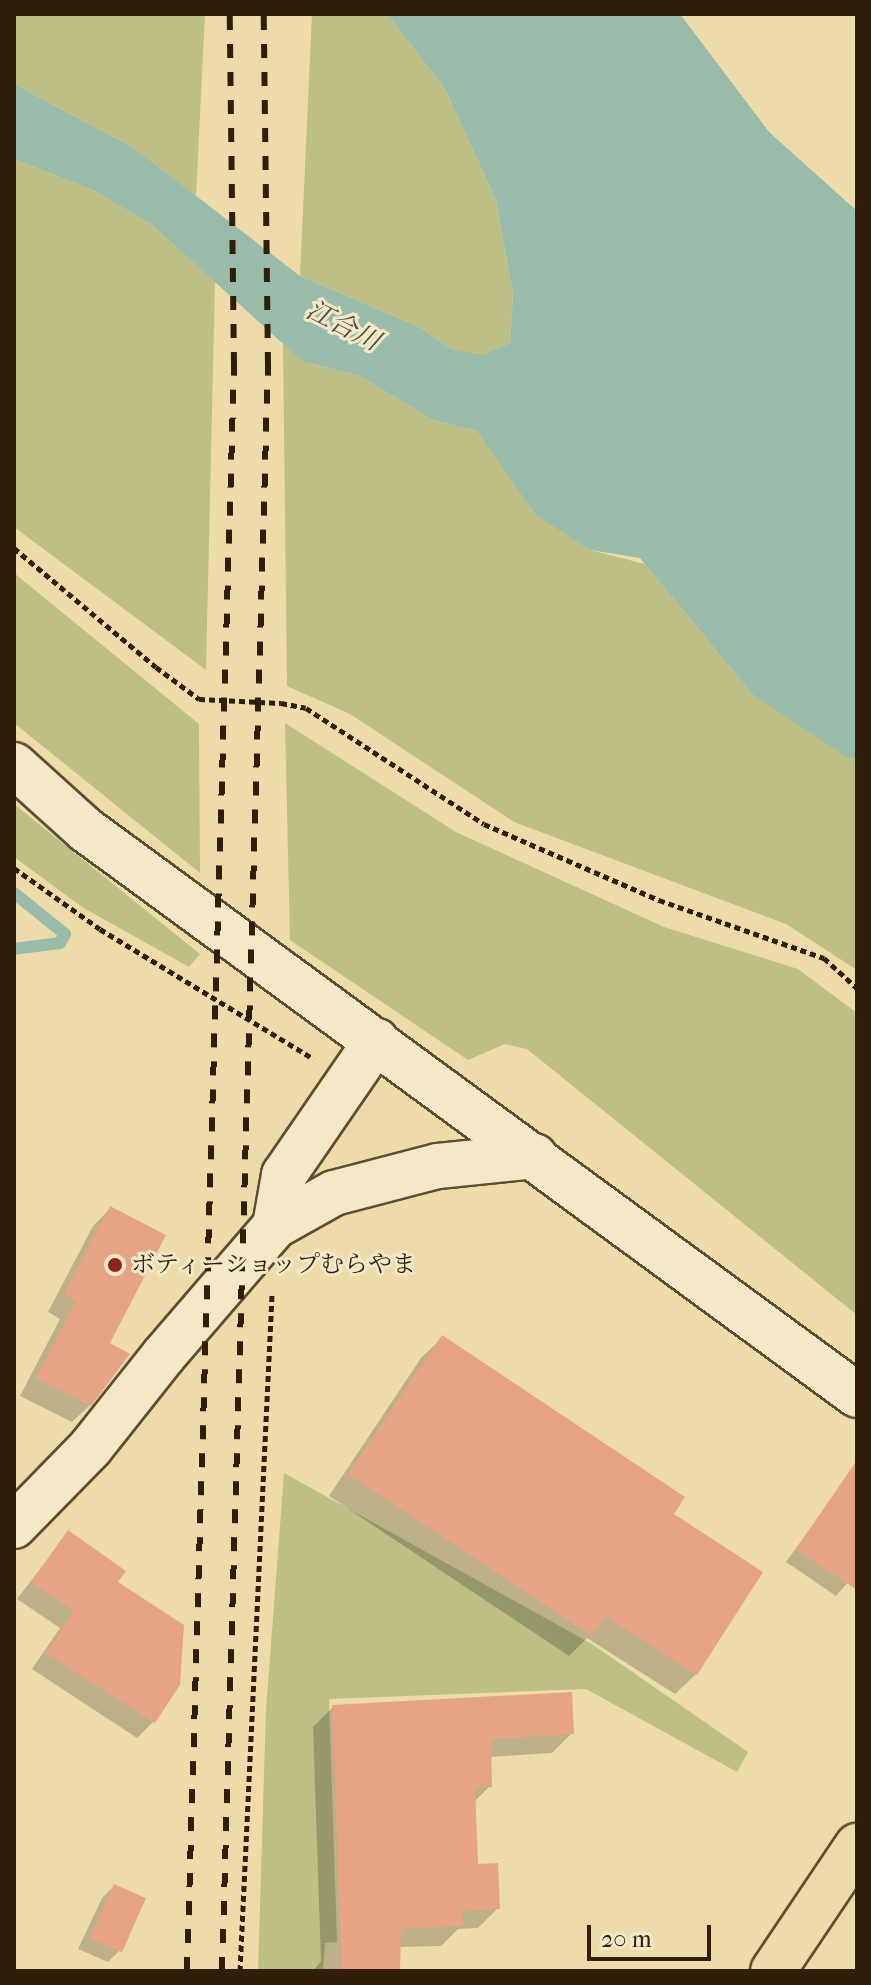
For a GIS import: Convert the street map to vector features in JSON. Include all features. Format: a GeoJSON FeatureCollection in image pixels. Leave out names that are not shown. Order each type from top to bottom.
{"type":"FeatureCollection","features":[{"type":"Feature","properties":{"kind":"main road"},"geometry":{"type":"LineString","coordinates":[[773,1971],[857,1846]]}},
{"type":"Feature","properties":{"kind":"street"},"geometry":{"type":"LineString","coordinates":[[14,765],[86,830],[857,1395]]}},
{"type":"Feature","properties":{"kind":"street"},"geometry":{"type":"LineString","coordinates":[[275,1226],[284,1175],[376,1041]]}},
{"type":"Feature","properties":{"kind":"street"},"geometry":{"type":"LineString","coordinates":[[14,1526],[91,1447],[164,1355],[275,1226],[334,1193],[438,1166],[534,1156]]}},
{"type":"Feature","properties":{"kind":"path"},"geometry":{"type":"LineString","coordinates":[[14,548],[199,699],[281,703],[306,708],[484,824],[659,900],[824,958],[857,988]]}},
{"type":"Feature","properties":{"kind":"path"},"geometry":{"type":"LineString","coordinates":[[14,868],[100,929],[348,1081]]}},
{"type":"Feature","properties":{"kind":"path"},"geometry":{"type":"LineString","coordinates":[[240,1971],[272,1289]]}},
{"type":"Feature","properties":{"kind":"green space"},"geometry":{"type":"Polygon","coordinates":[[[14,14],[205,14],[196,196],[134,148],[14,84],[14,14]]]}},
{"type":"Feature","properties":{"kind":"green space"},"geometry":{"type":"Polygon","coordinates":[[[312,14],[387,14],[445,89],[496,200],[513,294],[510,343],[482,356],[453,350],[419,327],[300,276],[312,14]]]}},
{"type":"Feature","properties":{"kind":"green space"},"geometry":{"type":"Polygon","coordinates":[[[14,159],[93,190],[152,225],[215,282],[206,670],[14,527],[14,159]]]}},
{"type":"Feature","properties":{"kind":"green space"},"geometry":{"type":"Polygon","coordinates":[[[283,343],[302,361],[360,376],[433,420],[477,431],[590,550],[645,564],[753,695],[857,760],[857,970],[786,924],[514,822],[350,714],[287,686],[283,343]]]}},
{"type":"Feature","properties":{"kind":"green space"},"geometry":{"type":"Polygon","coordinates":[[[14,573],[199,724],[200,873],[14,723],[14,573]]]}},
{"type":"Feature","properties":{"kind":"green space"},"geometry":{"type":"Polygon","coordinates":[[[285,723],[456,832],[664,927],[798,969],[857,1013],[857,1315],[527,1049],[505,1044],[468,1060],[290,940],[285,723]]]}},
{"type":"Feature","properties":{"kind":"green space"},"geometry":{"type":"Polygon","coordinates":[[[14,804],[200,954],[189,967],[82,907],[14,857],[14,804]]]}},
{"type":"Feature","properties":{"kind":"green space"},"geometry":{"type":"Polygon","coordinates":[[[284,1473],[592,1644],[748,1752],[737,1772],[586,1689],[329,1699],[337,1942],[325,1943],[323,1971],[258,1971],[266,1710],[284,1473]]]}},
{"type":"Feature","properties":{"kind":"water","name":"江合川"},"geometry":{"type":"Polygon","coordinates":[[[387,14],[680,14],[769,132],[857,211],[857,759],[847,757],[753,695],[640,558],[590,550],[536,515],[477,431],[433,420],[360,376],[302,361],[152,225],[93,190],[14,159],[14,84],[134,148],[300,276],[419,327],[453,350],[483,355],[510,343],[513,294],[496,200],[445,89],[387,14]]]}},
{"type":"Feature","properties":{"kind":"building"},"geometry":{"type":"Polygon","coordinates":[[[110,1206],[166,1235],[110,1343],[130,1354],[91,1406],[36,1378],[76,1301],[64,1294],[110,1206]]]}},
{"type":"Feature","properties":{"kind":"building"},"geometry":{"type":"Polygon","coordinates":[[[442,1335],[685,1497],[674,1514],[763,1572],[697,1675],[605,1616],[592,1636],[348,1474],[442,1335]]]}},
{"type":"Feature","properties":{"kind":"building"},"geometry":{"type":"Polygon","coordinates":[[[857,1460],[857,1590],[796,1549],[857,1460]]]}},
{"type":"Feature","properties":{"kind":"building"},"geometry":{"type":"Polygon","coordinates":[[[68,1530],[126,1571],[118,1582],[184,1625],[180,1685],[155,1723],[46,1653],[74,1611],[31,1582],[68,1530]]]}},
{"type":"Feature","properties":{"kind":"building"},"geometry":{"type":"Polygon","coordinates":[[[572,1692],[574,1734],[491,1739],[492,1787],[475,1787],[478,1864],[498,1863],[500,1909],[462,1911],[463,1926],[401,1929],[400,1971],[342,1971],[332,1705],[572,1692]]]}},
{"type":"Feature","properties":{"kind":"building"},"geometry":{"type":"Polygon","coordinates":[[[114,1884],[146,1898],[122,1952],[90,1938],[114,1884]]]}},
{"type":"Feature","properties":{"kind":"waterway"},"geometry":{"type":"LineString","coordinates":[[14,893],[65,934],[60,943],[14,949]]}},
{"type":"Feature","properties":{"kind":"railway"},"geometry":{"type":"LineString","coordinates":[[187,1971],[234,366],[230,14]]}},
{"type":"Feature","properties":{"kind":"railway"},"geometry":{"type":"LineString","coordinates":[[222,1971],[268,366],[264,14]]}},
{"type":"Feature","properties":{"kind":"place","name":"ボティーショップむらやま"},"geometry":{"type":"Point","coordinates":[115,1265]}}]}
